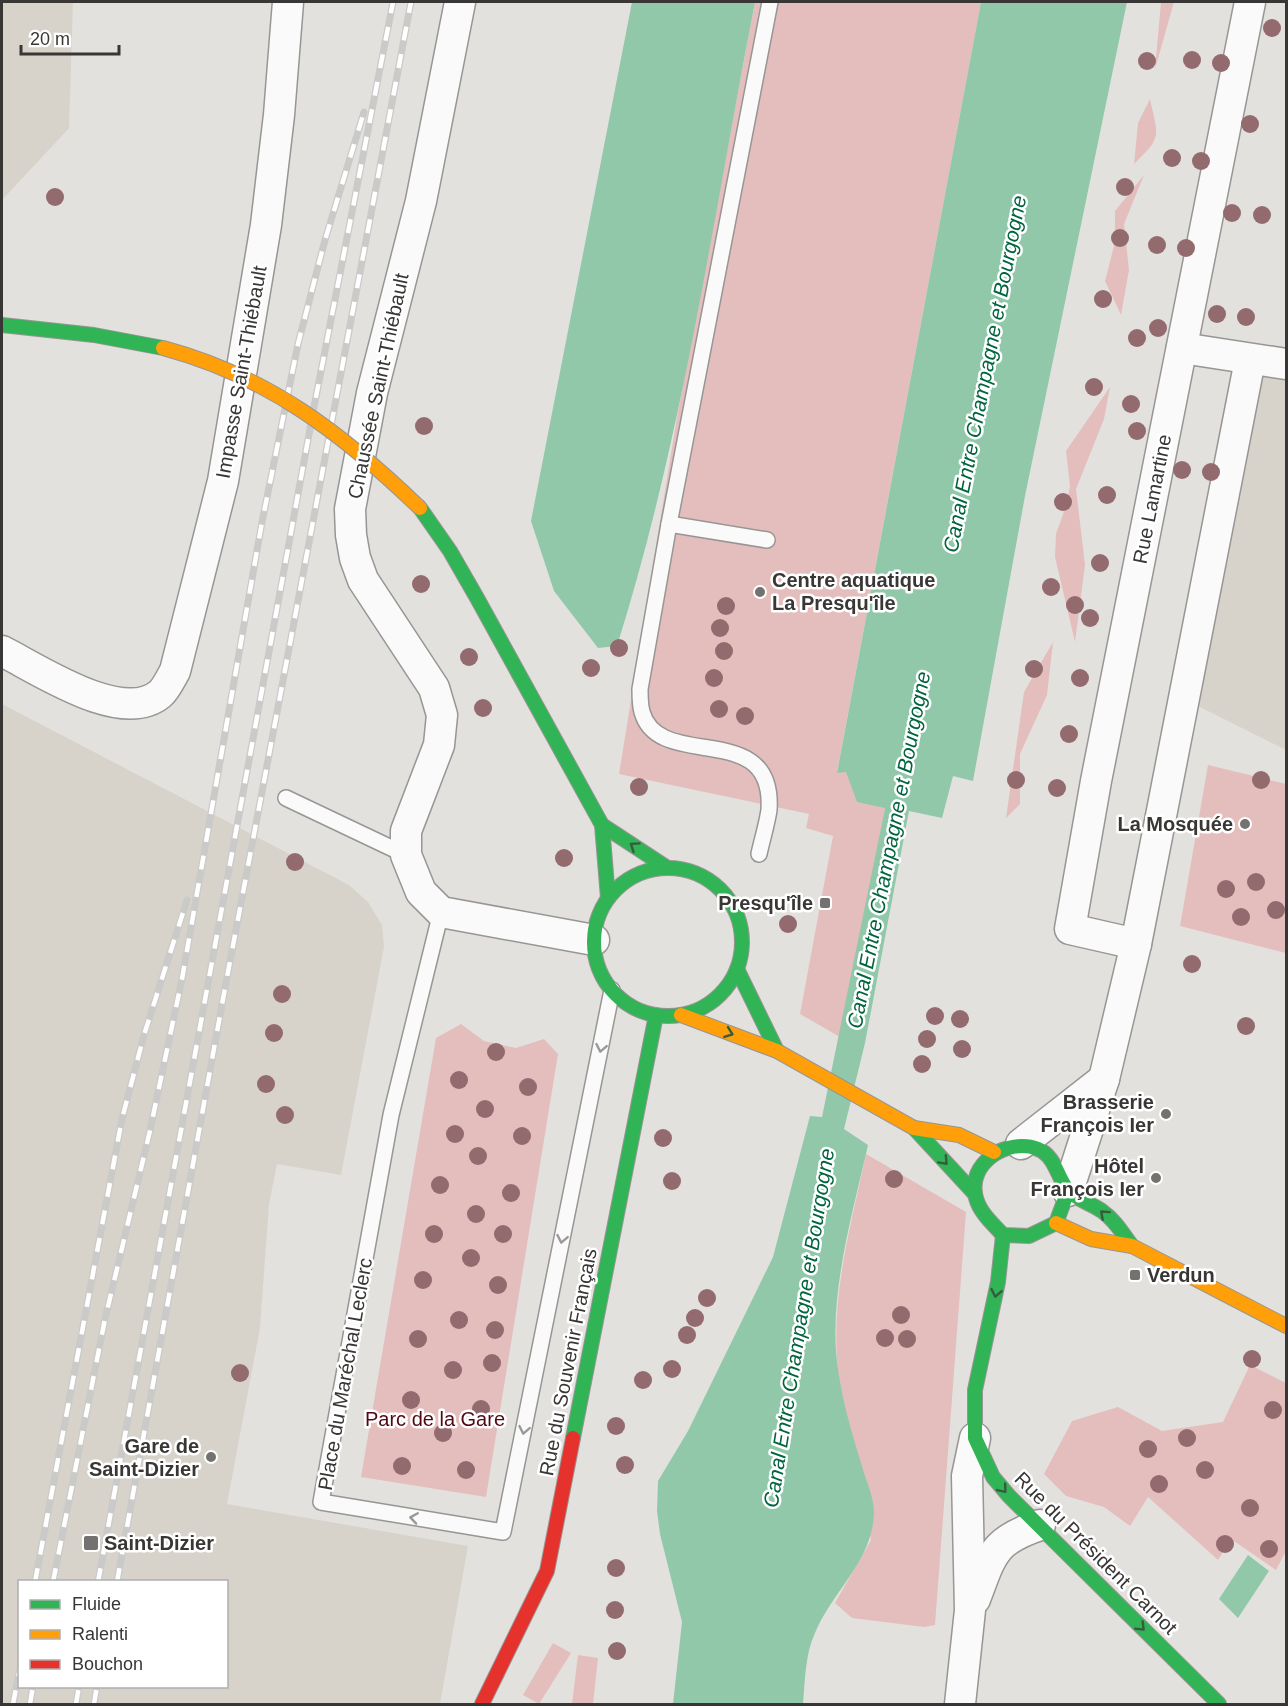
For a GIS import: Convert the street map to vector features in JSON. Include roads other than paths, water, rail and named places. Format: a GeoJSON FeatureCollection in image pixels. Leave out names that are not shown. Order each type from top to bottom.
{"type":"FeatureCollection","features":[{"type":"Feature","properties":{"kind":"main road"},"geometry":{"type":"LineString","coordinates":[[2,325],[94,335],[163,348],[219,365],[291,401],[356,447],[420,508],[450,551],[602,825],[608,898]]}},
{"type":"Feature","properties":{"kind":"main road"},"geometry":{"type":"LineString","coordinates":[[602,825],[666,867],[698,874],[712,882],[728,899],[739,920],[742,936],[737,969],[730,983],[709,1004],[681,1015]]}},
{"type":"Feature","properties":{"kind":"main road"},"geometry":{"type":"LineString","coordinates":[[666,867],[640,873],[617,888],[608,898],[598,918],[594,940],[601,973],[612,990],[625,1003],[656,1015],[681,1015],[777,1051],[914,1128],[975,1194],[987,1218],[1003,1235],[1029,1236],[1056,1223],[1068,1191]]}},
{"type":"Feature","properties":{"kind":"main road"},"geometry":{"type":"LineString","coordinates":[[737,969],[777,1051]]}},
{"type":"Feature","properties":{"kind":"main road","name":"Rue du Souvenir Français"},"geometry":{"type":"LineString","coordinates":[[482,1704],[547,1571],[656,1015]]}},
{"type":"Feature","properties":{"kind":"main road"},"geometry":{"type":"LineString","coordinates":[[914,1128],[1008,1148],[1040,1149],[1068,1191],[1104,1212],[1132,1246]]}},
{"type":"Feature","properties":{"kind":"main road"},"geometry":{"type":"LineString","coordinates":[[975,1194],[979,1170],[1008,1148]]}},
{"type":"Feature","properties":{"kind":"main road"},"geometry":{"type":"LineString","coordinates":[[1056,1223],[1091,1239],[1132,1246],[1287,1326]]}},
{"type":"Feature","properties":{"kind":"main road","name":"Rue du Président Carnot"},"geometry":{"type":"LineString","coordinates":[[1003,1235],[998,1282],[975,1390],[975,1438],[993,1477],[1219,1704]]}},
{"type":"Feature","properties":{"kind":"street","name":"Impasse Saint-Thiébault"},"geometry":{"type":"LineString","coordinates":[[2,651],[94,698],[122,704],[143,702],[160,694],[175,671],[223,481],[266,225],[279,115],[288,2]]}},
{"type":"Feature","properties":{"kind":"street","name":"Chaussée Saint-Thiébault"},"geometry":{"type":"LineString","coordinates":[[406,855],[406,831],[439,745],[442,715],[434,688],[363,580],[355,558],[350,509],[372,393],[421,201],[460,2]]}},
{"type":"Feature","properties":{"kind":"street","name":"Rue Lamartine"},"geometry":{"type":"LineString","coordinates":[[1136,944],[1070,929],[1096,781],[1250,2]]}},
{"type":"Feature","properties":{"kind":"street"},"geometry":{"type":"LineString","coordinates":[[1182,348],[1287,364]]}},
{"type":"Feature","properties":{"kind":"street"},"geometry":{"type":"LineString","coordinates":[[1068,1191],[1104,1079],[1136,944],[1250,360]]}},
{"type":"Feature","properties":{"kind":"street"},"geometry":{"type":"LineString","coordinates":[[406,855],[421,892],[441,912],[594,940]]}},
{"type":"Feature","properties":{"kind":"street"},"geometry":{"type":"LineString","coordinates":[[1008,1148],[1104,1079]]}},
{"type":"Feature","properties":{"kind":"street"},"geometry":{"type":"LineString","coordinates":[[960,1704],[970,1610],[967,1476],[975,1438]]}},
{"type":"Feature","properties":{"kind":"street"},"geometry":{"type":"LineString","coordinates":[[970,1610],[990,1560],[1000,1545],[1009,1536],[1040,1525]]}},
{"type":"Feature","properties":{"kind":"lane"},"geometry":{"type":"LineString","coordinates":[[759,854],[769,809],[767,787],[757,766],[739,753],[669,741],[654,730],[642,714],[640,689],[669,524],[770,2]]}},
{"type":"Feature","properties":{"kind":"lane"},"geometry":{"type":"LineString","coordinates":[[669,524],[767,540]]}},
{"type":"Feature","properties":{"kind":"lane"},"geometry":{"type":"LineString","coordinates":[[286,798],[406,855]]}},
{"type":"Feature","properties":{"kind":"lane","name":"Place du Maréchal Leclerc"},"geometry":{"type":"LineString","coordinates":[[441,912],[391,1115],[321,1502],[503,1532],[612,990]]}},
{"type":"Feature","properties":{"kind":"water"},"geometry":{"type":"Polygon","coordinates":[[[632,2],[755,2],[695,326],[660,487],[617,646],[598,648],[554,591],[531,521],[632,2]]]}},
{"type":"Feature","properties":{"kind":"water","name":"Canal Entre Champagne et Bourgogne"},"geometry":{"type":"Polygon","coordinates":[[[981,2],[1127,2],[1025,496],[973,781],[953,776],[942,818],[909,811],[865,1043],[844,1129],[868,1145],[839,1280],[835,1335],[841,1387],[857,1451],[873,1500],[872,1530],[860,1560],[823,1617],[812,1641],[806,1668],[803,1704],[673,1704],[682,1622],[660,1534],[657,1511],[658,1481],[688,1431],[773,1257],[810,1116],[822,1117],[885,808],[857,802],[846,772],[837,773],[981,2]]]}},
{"type":"Feature","properties":{"kind":"water"},"geometry":{"type":"Polygon","coordinates":[[[1248,1555],[1269,1571],[1238,1618],[1219,1599],[1248,1555]]]}},
{"type":"Feature","properties":{"kind":"railway"},"geometry":{"type":"LineString","coordinates":[[98,1580],[314,407],[393,2]]}},
{"type":"Feature","properties":{"kind":"railway"},"geometry":{"type":"LineString","coordinates":[[117,1580],[225,988],[411,2]]}},
{"type":"Feature","properties":{"kind":"railway"},"geometry":{"type":"LineString","coordinates":[[53,1580],[105,1319],[149,1135],[182,979],[262,522],[298,344],[325,240],[364,112]]}},
{"type":"Feature","properties":{"kind":"railway"},"geometry":{"type":"LineString","coordinates":[[35,1580],[122,1119],[144,1035],[187,900]]}},
{"type":"Feature","properties":{"kind":"railway"},"geometry":{"type":"LineString","coordinates":[[13,1704],[18,1678]]}},
{"type":"Feature","properties":{"kind":"railway"},"geometry":{"type":"LineString","coordinates":[[30,1704],[33,1688]]}},
{"type":"Feature","properties":{"kind":"railway"},"geometry":{"type":"LineString","coordinates":[[76,1704],[79,1688]]}},
{"type":"Feature","properties":{"kind":"railway"},"geometry":{"type":"LineString","coordinates":[[94,1704],[97,1688]]}},
{"type":"Feature","properties":{"kind":"place","name":"Centre aquatique La Presqu'île"},"geometry":{"type":"Point","coordinates":[760,592]}},
{"type":"Feature","properties":{"kind":"place","name":"La Mosquée"},"geometry":{"type":"Point","coordinates":[1245,824]}},
{"type":"Feature","properties":{"kind":"place","name":"Presqu'île"},"geometry":{"type":"Point","coordinates":[825,903]}},
{"type":"Feature","properties":{"kind":"place","name":"Brasserie François Ier"},"geometry":{"type":"Point","coordinates":[1166,1114]}},
{"type":"Feature","properties":{"kind":"place","name":"Hôtel François Ier"},"geometry":{"type":"Point","coordinates":[1156,1178]}},
{"type":"Feature","properties":{"kind":"place","name":"Verdun"},"geometry":{"type":"Point","coordinates":[1135,1275]}},
{"type":"Feature","properties":{"kind":"place","name":"Gare de Saint-Dizier"},"geometry":{"type":"Point","coordinates":[211,1457]}},
{"type":"Feature","properties":{"kind":"place","name":"Saint-Dizier"},"geometry":{"type":"Point","coordinates":[91,1543]}},
{"type":"Feature","properties":{"kind":"park label","name":"Parc de la Gare"},"geometry":{"type":"Point","coordinates":[435,1419]}}]}
